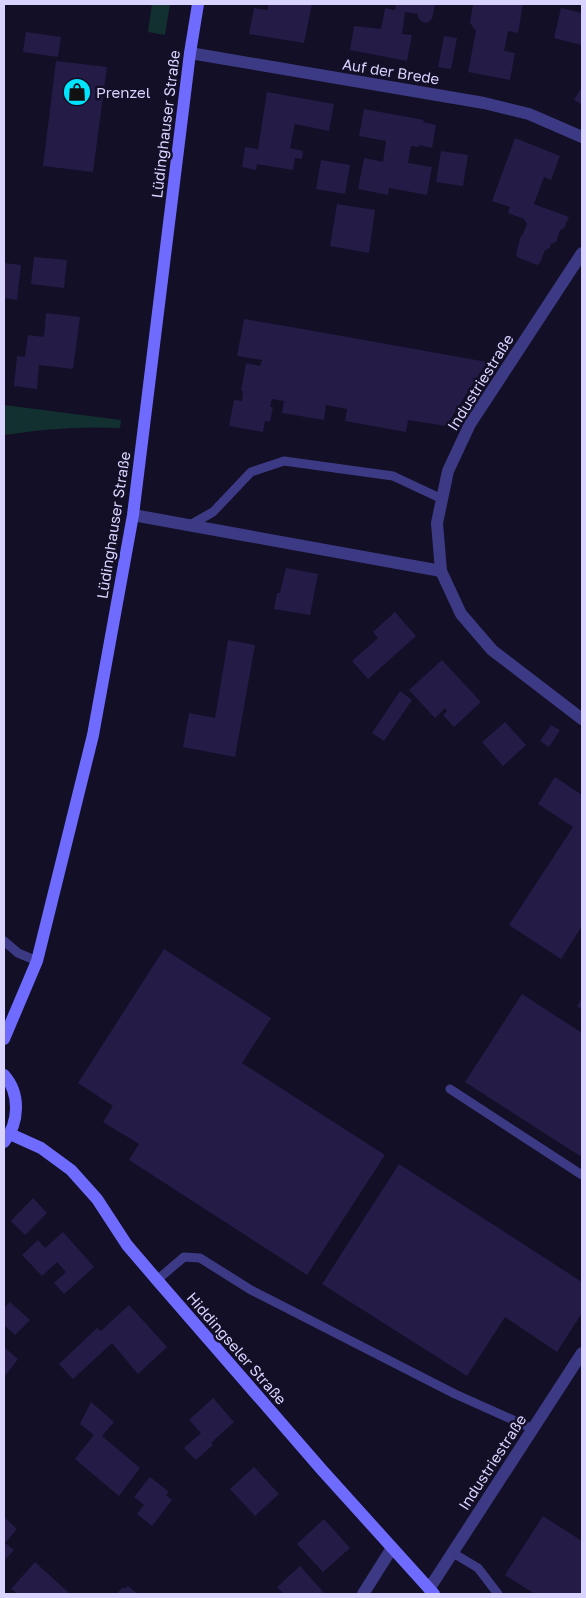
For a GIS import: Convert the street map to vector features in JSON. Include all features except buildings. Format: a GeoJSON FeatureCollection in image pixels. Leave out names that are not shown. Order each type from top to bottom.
{"type":"FeatureCollection","features":[{"type":"Feature","properties":{"kind":"street","name":"Lüdinghauser Straße"},"geometry":{"type":"LineString","coordinates":[[4,1039],[37,961],[92,735],[133,515],[190,53],[198,4]]}},
{"type":"Feature","properties":{"kind":"street","name":"Auf der Brede"},"geometry":{"type":"LineString","coordinates":[[190,53],[484,103],[529,114],[582,137]]}},
{"type":"Feature","properties":{"kind":"street","name":"Industriestraße"},"geometry":{"type":"LineString","coordinates":[[582,254],[470,424],[448,471],[437,523],[441,571],[461,614],[492,650],[582,719]]}},
{"type":"Feature","properties":{"kind":"street"},"geometry":{"type":"LineString","coordinates":[[133,515],[441,571]]}},
{"type":"Feature","properties":{"kind":"street"},"geometry":{"type":"LineString","coordinates":[[4,1075],[15,1095],[16,1115],[7,1138]]}},
{"type":"Feature","properties":{"kind":"street","name":"Hiddingseler Straße"},"geometry":{"type":"LineString","coordinates":[[7,1138],[41,1148],[71,1170],[97,1199],[127,1245],[432,1592]]}},
{"type":"Feature","properties":{"kind":"street","name":"Industriestraße"},"geometry":{"type":"LineString","coordinates":[[432,1592],[453,1553],[582,1353]]}},
{"type":"Feature","properties":{"kind":"street"},"geometry":{"type":"LineString","coordinates":[[363,1594],[392,1548]]}},
{"type":"Feature","properties":{"kind":"lane"},"geometry":{"type":"LineString","coordinates":[[190,526],[213,512],[251,472],[284,460],[393,476],[442,500]]}},
{"type":"Feature","properties":{"kind":"lane"},"geometry":{"type":"LineString","coordinates":[[4,941],[18,953],[37,961]]}},
{"type":"Feature","properties":{"kind":"lane"},"geometry":{"type":"LineString","coordinates":[[450,1089],[582,1175]]}},
{"type":"Feature","properties":{"kind":"lane"},"geometry":{"type":"LineString","coordinates":[[157,1280],[184,1257],[200,1258],[260,1294],[455,1394],[533,1430]]}},
{"type":"Feature","properties":{"kind":"lane"},"geometry":{"type":"LineString","coordinates":[[453,1553],[478,1568],[498,1594]]}},
{"type":"Feature","properties":{"kind":"green space"},"geometry":{"type":"Polygon","coordinates":[[[152,4],[170,4],[165,35],[148,32],[152,4]]]}},
{"type":"Feature","properties":{"kind":"green space"},"geometry":{"type":"Polygon","coordinates":[[[4,405],[121,420],[120,428],[62,428],[4,435],[4,405]]]}},
{"type":"Feature","properties":{"kind":"place","name":"Prenzel"},"geometry":{"type":"Point","coordinates":[77,92]}}]}
